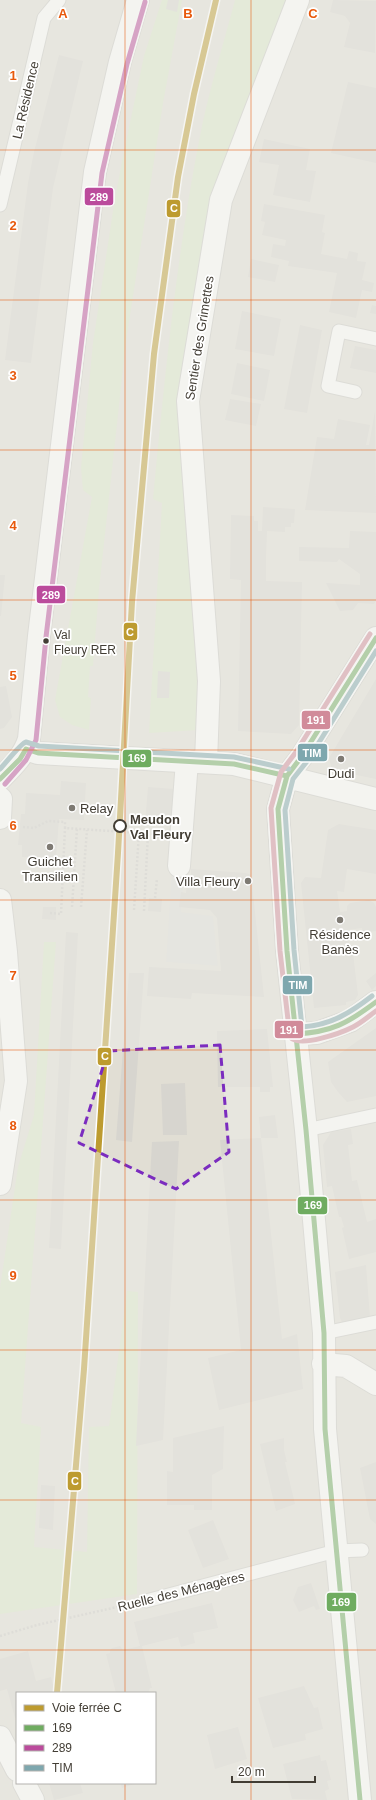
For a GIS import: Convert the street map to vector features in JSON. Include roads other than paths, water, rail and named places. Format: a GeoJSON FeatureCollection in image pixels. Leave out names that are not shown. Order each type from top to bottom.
{"type":"FeatureCollection","features":[{"type":"Feature","properties":{"kind":"street"},"geometry":{"type":"LineString","coordinates":[[0,779],[20,759],[26,749],[31,725],[39,636],[95,172],[119,69],[138,0]]}},
{"type":"Feature","properties":{"kind":"street","name":"Sentier des Grimettes"},"geometry":{"type":"LineString","coordinates":[[179,866],[186,761],[210,681],[188,417],[188,401],[221,200],[298,0]]}},
{"type":"Feature","properties":{"kind":"street"},"geometry":{"type":"LineString","coordinates":[[360,1800],[325,1429],[323,1364],[324,1333],[306,1130],[287,951],[278,809],[287,776],[302,756],[376,638]]}},
{"type":"Feature","properties":{"kind":"street"},"geometry":{"type":"LineString","coordinates":[[26,749],[38,753],[71,756],[234,764],[376,799]]}},
{"type":"Feature","properties":{"kind":"street"},"geometry":{"type":"LineString","coordinates":[[0,798],[0,818]]}},
{"type":"Feature","properties":{"kind":"street"},"geometry":{"type":"LineString","coordinates":[[0,900],[6,952],[16,1081],[0,1184]]}},
{"type":"Feature","properties":{"kind":"street"},"geometry":{"type":"LineString","coordinates":[[296,1034],[317,1033],[350,1021],[376,1002]]}},
{"type":"Feature","properties":{"kind":"street"},"geometry":{"type":"LineString","coordinates":[[323,1364],[346,1366],[376,1384]]}},
{"type":"Feature","properties":{"kind":"street"},"geometry":{"type":"LineString","coordinates":[[0,1737],[16,1768]]}},
{"type":"Feature","properties":{"kind":"street"},"geometry":{"type":"LineString","coordinates":[[25,1784],[33,1800]]}},
{"type":"Feature","properties":{"kind":"lane","name":"La Résidence"},"geometry":{"type":"LineString","coordinates":[[0,205],[44,18],[59,0]]}},
{"type":"Feature","properties":{"kind":"lane"},"geometry":{"type":"LineString","coordinates":[[355,392],[328,386],[339,331],[376,340]]}},
{"type":"Feature","properties":{"kind":"lane"},"geometry":{"type":"LineString","coordinates":[[306,1130],[376,1115]]}},
{"type":"Feature","properties":{"kind":"lane"},"geometry":{"type":"LineString","coordinates":[[324,1333],[376,1322]]}},
{"type":"Feature","properties":{"kind":"lane","name":"Ruelle des Ménagères"},"geometry":{"type":"LineString","coordinates":[[146,1601],[336,1551],[362,1550]]}},
{"type":"Feature","properties":{"kind":"rail line","name":"C"},"geometry":{"type":"LineString","coordinates":[[57,1692],[84,1369],[118,853],[132,602],[154,354],[178,177],[194,94],[216,0]]}},
{"type":"Feature","properties":{"kind":"place","name":"Val Fleury RER"},"geometry":{"type":"Point","coordinates":[46,641]}},
{"type":"Feature","properties":{"kind":"place","name":"Dudi"},"geometry":{"type":"Point","coordinates":[341,759]}},
{"type":"Feature","properties":{"kind":"place","name":"Relay"},"geometry":{"type":"Point","coordinates":[72,808]}},
{"type":"Feature","properties":{"kind":"place","name":"Meudon Val Fleury"},"geometry":{"type":"Point","coordinates":[120,826]}},
{"type":"Feature","properties":{"kind":"place","name":"Guichet Transilien"},"geometry":{"type":"Point","coordinates":[50,847]}},
{"type":"Feature","properties":{"kind":"place","name":"Villa Fleury"},"geometry":{"type":"Point","coordinates":[248,881]}},
{"type":"Feature","properties":{"kind":"place","name":"Résidence Banès"},"geometry":{"type":"Point","coordinates":[340,920]}}]}
